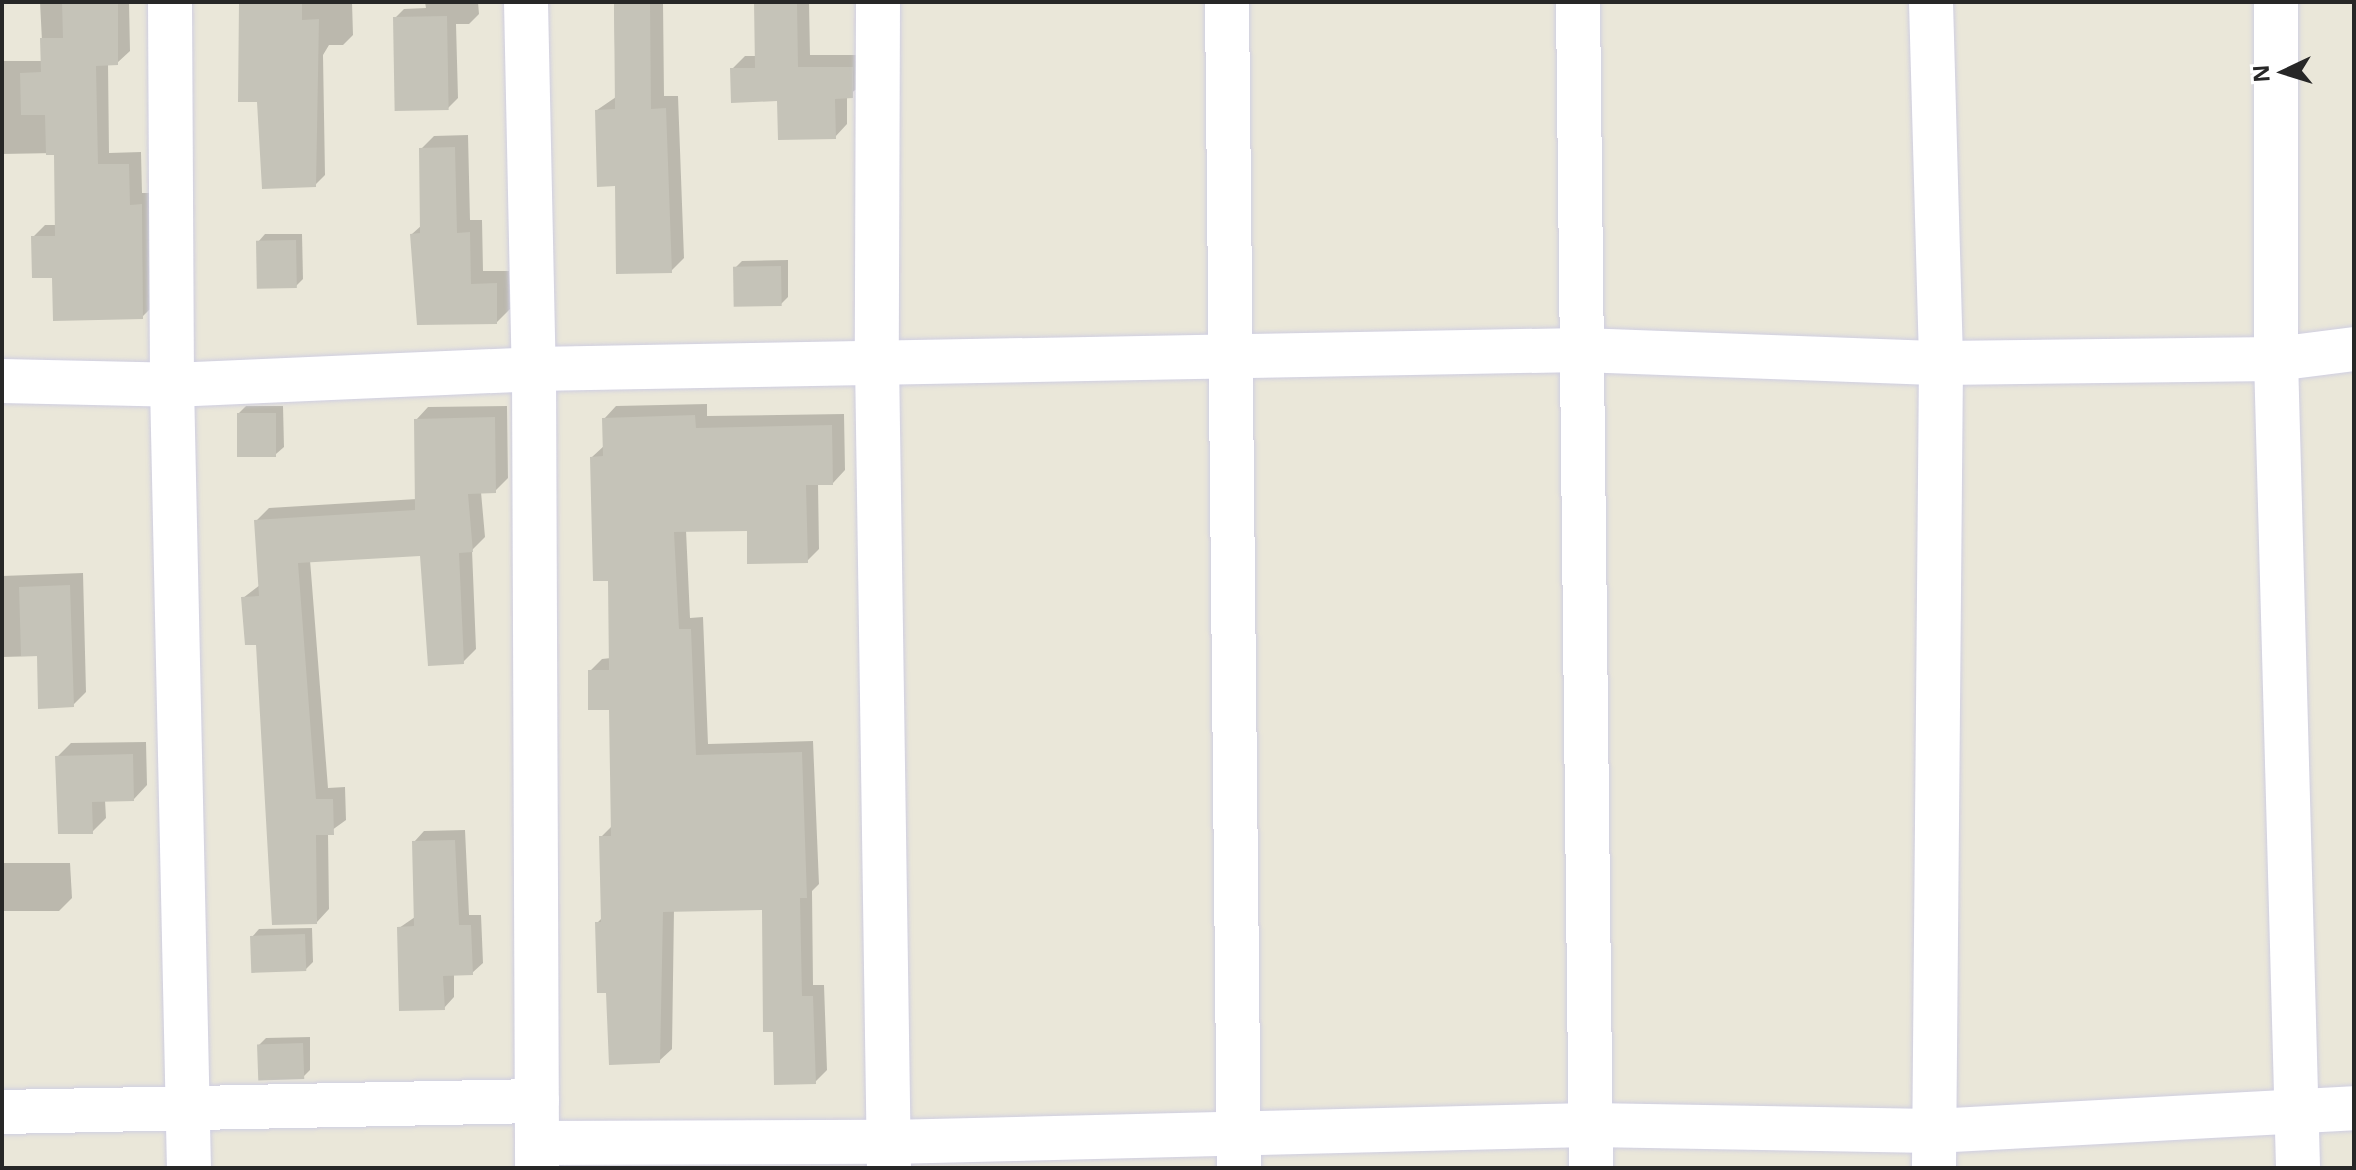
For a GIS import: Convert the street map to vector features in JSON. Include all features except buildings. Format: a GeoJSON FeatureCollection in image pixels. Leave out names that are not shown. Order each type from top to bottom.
{"type":"FeatureCollection","features":[{"type":"Feature","properties":{"kind":"street"},"geometry":{"type":"LineString","coordinates":[[170,2],[172,385],[189,1168]]}},
{"type":"Feature","properties":{"kind":"street"},"geometry":{"type":"LineString","coordinates":[[526,2],[534,369],[537,1137]]}},
{"type":"Feature","properties":{"kind":"street"},"geometry":{"type":"LineString","coordinates":[[878,2],[877,361],[889,1155]]}},
{"type":"Feature","properties":{"kind":"street"},"geometry":{"type":"LineString","coordinates":[[1227,2],[1238,1150]]}},
{"type":"Feature","properties":{"kind":"street"},"geometry":{"type":"LineString","coordinates":[[1578,2],[1591,1168]]}},
{"type":"Feature","properties":{"kind":"street"},"geometry":{"type":"LineString","coordinates":[[1931,2],[1941,363],[1933,1150]]}},
{"type":"Feature","properties":{"kind":"street"},"geometry":{"type":"LineString","coordinates":[[2276,2],[2276,359],[2298,1168]]}},
{"type":"Feature","properties":{"kind":"street"},"geometry":{"type":"LineString","coordinates":[[2,381],[172,385],[534,369],[877,361],[1230,360],[1581,350],[1941,363],[2276,359],[2354,349]]}},
{"type":"Feature","properties":{"kind":"street"},"geometry":{"type":"LineString","coordinates":[[2,1112],[189,1112],[537,1137],[889,1155],[1238,1150],[1591,1125],[1933,1150],[2354,1108]]}}]}
